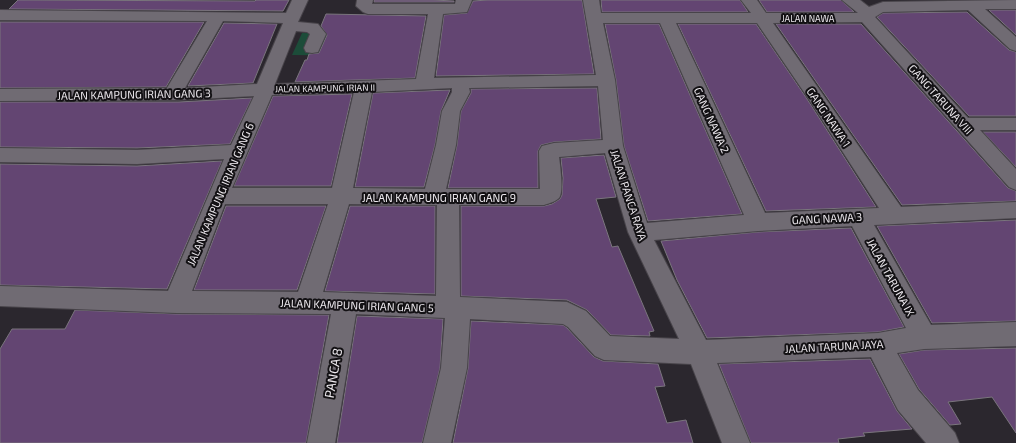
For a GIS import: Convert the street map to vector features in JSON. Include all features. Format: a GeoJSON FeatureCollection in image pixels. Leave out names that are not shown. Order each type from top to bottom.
{"type":"FeatureCollection","features":[{"type":"Feature","properties":{"kind":"street"},"geometry":{"type":"LineString","coordinates":[[32,15],[46,0]]}},
{"type":"Feature","properties":{"kind":"street"},"geometry":{"type":"LineString","coordinates":[[116,15],[129,0]]}},
{"type":"Feature","properties":{"kind":"street"},"geometry":{"type":"LineString","coordinates":[[173,94],[212,25],[211,17],[216,0]]}},
{"type":"Feature","properties":{"kind":"street","name":"JALAN KAMPUNG IRIAN II"},"geometry":{"type":"LineString","coordinates":[[300,0],[266,83],[267,88],[273,90],[424,85],[460,82],[606,80]]}},
{"type":"Feature","properties":{"kind":"street"},"geometry":{"type":"LineString","coordinates":[[364,0],[364,6],[368,9],[436,9],[462,5]]}},
{"type":"Feature","properties":{"kind":"street","name":"GANG NAWA 1"},"geometry":{"type":"LineString","coordinates":[[748,0],[763,18],[895,215]]}},
{"type":"Feature","properties":{"kind":"street","name":"GANG TARUNA VIII"},"geometry":{"type":"LineString","coordinates":[[850,0],[868,15],[1016,182]]}},
{"type":"Feature","properties":{"kind":"street"},"geometry":{"type":"LineString","coordinates":[[969,3],[1016,46]]}},
{"type":"Feature","properties":{"kind":"street","name":"JALAN NAWA"},"geometry":{"type":"LineString","coordinates":[[593,9],[662,14],[763,18],[868,15],[875,8],[883,7],[969,3],[1016,4]]}},
{"type":"Feature","properties":{"kind":"street"},"geometry":{"type":"LineString","coordinates":[[424,85],[436,9]]}},
{"type":"Feature","properties":{"kind":"street","name":"JALAN PANCA RAYA"},"geometry":{"type":"LineString","coordinates":[[593,9],[606,80],[613,146],[639,232],[699,352],[736,443]]}},
{"type":"Feature","properties":{"kind":"street","name":"GANG NAWA 2"},"geometry":{"type":"LineString","coordinates":[[662,14],[758,222]]}},
{"type":"Feature","properties":{"kind":"street"},"geometry":{"type":"LineString","coordinates":[[0,15],[211,17],[290,22],[312,26],[318,34],[312,48]]}},
{"type":"Feature","properties":{"kind":"street"},"geometry":{"type":"LineString","coordinates":[[437,443],[454,368],[453,308],[440,196],[451,111],[461,92],[460,82]]}},
{"type":"Feature","properties":{"kind":"street"},"geometry":{"type":"LineString","coordinates":[[307,303],[341,197],[364,87]]}},
{"type":"Feature","properties":{"kind":"street","name":"JALAN KAMPUNG IRIAN GANG 3"},"geometry":{"type":"LineString","coordinates":[[0,95],[78,96],[173,94],[240,92],[267,88]]}},
{"type":"Feature","properties":{"kind":"street","name":"JALAN KAMPUNG IRIAN GANG 6"},"geometry":{"type":"LineString","coordinates":[[176,302],[218,196],[267,88]]}},
{"type":"Feature","properties":{"kind":"street"},"geometry":{"type":"LineString","coordinates":[[964,124],[1016,124]]}},
{"type":"Feature","properties":{"kind":"street","name":"JALAN KAMPUNG IRIAN GANG 9"},"geometry":{"type":"LineString","coordinates":[[218,196],[544,197],[551,193],[549,151],[613,146]]}},
{"type":"Feature","properties":{"kind":"street"},"geometry":{"type":"LineString","coordinates":[[0,155],[137,156],[239,151]]}},
{"type":"Feature","properties":{"kind":"street","name":"GANG NAWA 3"},"geometry":{"type":"LineString","coordinates":[[639,232],[758,222],[1016,210]]}},
{"type":"Feature","properties":{"kind":"street","name":"JALAN TARUNA IX"},"geometry":{"type":"LineString","coordinates":[[858,217],[924,337]]}},
{"type":"Feature","properties":{"kind":"street","name":"JALAN KAMPUNG IRIAN GANG 5"},"geometry":{"type":"LineString","coordinates":[[0,296],[176,302],[345,303],[568,313],[577,319],[604,348],[699,352]]}},
{"type":"Feature","properties":{"kind":"street","name":"PANCA 8"},"geometry":{"type":"LineString","coordinates":[[321,443],[345,303]]}},
{"type":"Feature","properties":{"kind":"street","name":"JALAN TARUNA JAYA"},"geometry":{"type":"LineString","coordinates":[[699,352],[878,345],[924,337],[1016,334]]}},
{"type":"Feature","properties":{"kind":"street"},"geometry":{"type":"LineString","coordinates":[[878,345],[908,400],[945,443]]}},
{"type":"Feature","properties":{"kind":"green space"},"geometry":{"type":"Polygon","coordinates":[[[302,33],[373,34],[367,56],[292,55],[302,33]]]}},
{"type":"Feature","properties":{"kind":"building"},"geometry":{"type":"Polygon","coordinates":[[[18,0],[289,0],[283,11],[9,9],[18,0]]]}},
{"type":"Feature","properties":{"kind":"building"},"geometry":{"type":"Polygon","coordinates":[[[374,0],[433,0],[454,2],[374,2],[374,0]]]}},
{"type":"Feature","properties":{"kind":"building"},"geometry":{"type":"Polygon","coordinates":[[[582,0],[594,74],[436,76],[444,15],[467,13],[473,1],[582,0]]]}},
{"type":"Feature","properties":{"kind":"building"},"geometry":{"type":"Polygon","coordinates":[[[601,0],[740,0],[748,12],[602,12],[601,0]]]}},
{"type":"Feature","properties":{"kind":"building"},"geometry":{"type":"Polygon","coordinates":[[[759,0],[841,0],[854,12],[767,12],[759,0]]]}},
{"type":"Feature","properties":{"kind":"building"},"geometry":{"type":"Polygon","coordinates":[[[989,10],[1016,10],[1016,35],[989,10]]]}},
{"type":"Feature","properties":{"kind":"building"},"geometry":{"type":"Polygon","coordinates":[[[967,12],[1009,50],[1016,52],[1016,116],[969,116],[877,17],[883,13],[967,12]]]}},
{"type":"Feature","properties":{"kind":"building"},"geometry":{"type":"Polygon","coordinates":[[[326,14],[426,16],[415,78],[295,82],[309,54],[319,53],[327,35],[321,26],[326,14]]]}},
{"type":"Feature","properties":{"kind":"building"},"geometry":{"type":"Polygon","coordinates":[[[0,22],[204,22],[166,87],[0,88],[0,22]]]}},
{"type":"Feature","properties":{"kind":"building"},"geometry":{"type":"Polygon","coordinates":[[[224,23],[277,24],[253,83],[188,86],[224,23]]]}},
{"type":"Feature","properties":{"kind":"building"},"geometry":{"type":"Polygon","coordinates":[[[605,24],[659,24],[742,214],[648,221],[624,146],[616,80],[605,24]]]}},
{"type":"Feature","properties":{"kind":"building"},"geometry":{"type":"Polygon","coordinates":[[[678,24],[756,24],[807,99],[876,207],[766,211],[678,24]]]}},
{"type":"Feature","properties":{"kind":"building"},"geometry":{"type":"Polygon","coordinates":[[[776,24],[861,24],[1008,188],[1016,191],[1016,201],[902,205],[776,24]]]}},
{"type":"Feature","properties":{"kind":"building"},"geometry":{"type":"Polygon","coordinates":[[[597,88],[601,139],[554,142],[541,145],[538,151],[538,188],[448,188],[457,145],[461,111],[471,93],[471,89],[597,88]]]}},
{"type":"Feature","properties":{"kind":"building"},"geometry":{"type":"Polygon","coordinates":[[[450,90],[441,111],[435,145],[424,187],[355,187],[373,93],[450,90]]]}},
{"type":"Feature","properties":{"kind":"building"},"geometry":{"type":"Polygon","coordinates":[[[352,94],[331,186],[234,186],[273,96],[352,94]]]}},
{"type":"Feature","properties":{"kind":"building"},"geometry":{"type":"Polygon","coordinates":[[[252,98],[230,144],[137,148],[0,147],[0,102],[179,102],[252,98]]]}},
{"type":"Feature","properties":{"kind":"building"},"geometry":{"type":"Polygon","coordinates":[[[983,132],[1016,132],[1016,167],[983,132]]]}},
{"type":"Feature","properties":{"kind":"building"},"geometry":{"type":"Polygon","coordinates":[[[604,155],[616,197],[596,199],[612,247],[618,246],[654,331],[649,332],[650,336],[611,335],[587,310],[567,300],[461,296],[461,206],[544,206],[552,204],[560,199],[562,195],[563,178],[561,158],[604,155]]]}},
{"type":"Feature","properties":{"kind":"building"},"geometry":{"type":"Polygon","coordinates":[[[222,161],[167,289],[0,285],[0,164],[137,166],[222,161]]]}},
{"type":"Feature","properties":{"kind":"building"},"geometry":{"type":"Polygon","coordinates":[[[226,206],[326,206],[297,290],[194,290],[226,206]]]}},
{"type":"Feature","properties":{"kind":"building"},"geometry":{"type":"Polygon","coordinates":[[[350,206],[435,206],[435,294],[325,291],[350,206]]]}},
{"type":"Feature","properties":{"kind":"building"},"geometry":{"type":"Polygon","coordinates":[[[1016,220],[1016,321],[932,323],[877,226],[1016,220]]]}},
{"type":"Feature","properties":{"kind":"building"},"geometry":{"type":"Polygon","coordinates":[[[851,228],[904,327],[878,332],[707,338],[677,280],[661,241],[758,232],[851,228]]]}},
{"type":"Feature","properties":{"kind":"building"},"geometry":{"type":"Polygon","coordinates":[[[75,310],[176,314],[329,315],[306,443],[0,443],[0,349],[12,329],[65,329],[75,310]]]}},
{"type":"Feature","properties":{"kind":"building"},"geometry":{"type":"Polygon","coordinates":[[[357,316],[443,319],[440,368],[422,443],[337,443],[357,316]]]}},
{"type":"Feature","properties":{"kind":"building"},"geometry":{"type":"Polygon","coordinates":[[[471,321],[563,325],[594,357],[603,361],[658,364],[665,386],[655,387],[667,423],[686,420],[693,443],[453,443],[468,368],[471,321]]]}},
{"type":"Feature","properties":{"kind":"building"},"geometry":{"type":"Polygon","coordinates":[[[1016,348],[1016,433],[992,397],[948,402],[961,424],[950,425],[919,389],[899,354],[924,350],[1016,348]]]}},
{"type":"Feature","properties":{"kind":"building"},"geometry":{"type":"Polygon","coordinates":[[[870,359],[897,411],[912,429],[863,433],[865,436],[838,439],[839,443],[751,443],[719,364],[870,359]]]}}]}
